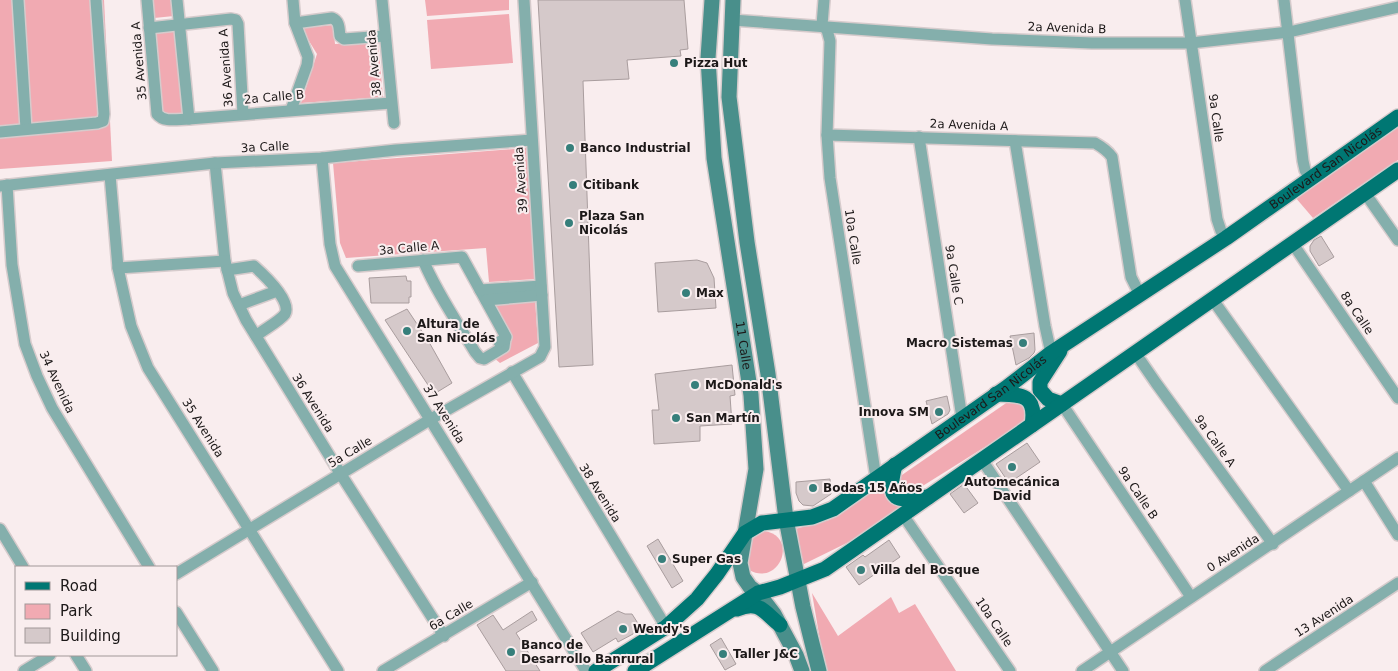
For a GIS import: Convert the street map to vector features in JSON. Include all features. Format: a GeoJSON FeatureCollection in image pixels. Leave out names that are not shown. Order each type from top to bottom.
{"type":"FeatureCollection","features":[{"type":"Feature","properties":{"kind":"main road","name":"11 Calle"},"geometry":{"type":"LineString","coordinates":[[712,0],[708,58],[714,158],[751,395],[756,469],[740,563],[743,576],[750,587],[758,593],[774,614],[796,655],[802,671]]}},
{"type":"Feature","properties":{"kind":"main road","name":"11 Calle"},"geometry":{"type":"LineString","coordinates":[[733,0],[729,97],[747,242],[768,374],[786,519],[802,608],[819,671]]}},
{"type":"Feature","properties":{"kind":"main road","name":"Boulevard San Nicolás"},"geometry":{"type":"LineString","coordinates":[[744,533],[762,523],[812,517],[833,509],[1057,350],[1226,238],[1398,117]]}},
{"type":"Feature","properties":{"kind":"main road"},"geometry":{"type":"LineString","coordinates":[[635,671],[758,593],[825,569],[1398,170]]}},
{"type":"Feature","properties":{"kind":"main road"},"geometry":{"type":"LineString","coordinates":[[1057,350],[1040,382],[1040,390],[1044,396],[1062,404]]}},
{"type":"Feature","properties":{"kind":"main road"},"geometry":{"type":"LineString","coordinates":[[996,394],[1013,394],[1028,400],[1034,411],[1032,425]]}},
{"type":"Feature","properties":{"kind":"main road"},"geometry":{"type":"LineString","coordinates":[[895,465],[891,484],[895,496],[904,499],[930,496]]}},
{"type":"Feature","properties":{"kind":"main road"},"geometry":{"type":"LineString","coordinates":[[596,671],[666,627],[697,599],[717,574],[744,533]]}},
{"type":"Feature","properties":{"kind":"main road"},"geometry":{"type":"LineString","coordinates":[[724,614],[751,604],[757,606],[780,625]]}},
{"type":"Feature","properties":{"kind":"street"},"geometry":{"type":"LineString","coordinates":[[18,0],[26,129]]}},
{"type":"Feature","properties":{"kind":"street"},"geometry":{"type":"LineString","coordinates":[[0,132],[103,121],[96,0]]}},
{"type":"Feature","properties":{"kind":"street","name":"35 Avenida A"},"geometry":{"type":"LineString","coordinates":[[147,0],[157,114],[160,118]]}},
{"type":"Feature","properties":{"kind":"street"},"geometry":{"type":"LineString","coordinates":[[177,0],[189,119]]}},
{"type":"Feature","properties":{"kind":"street"},"geometry":{"type":"LineString","coordinates":[[291,110],[308,57],[295,23],[293,0]]}},
{"type":"Feature","properties":{"kind":"street","name":"38 Avenida"},"geometry":{"type":"LineString","coordinates":[[382,0],[394,123]]}},
{"type":"Feature","properties":{"kind":"street","name":"39 Avenida"},"geometry":{"type":"LineString","coordinates":[[524,0],[545,347],[540,357]]}},
{"type":"Feature","properties":{"kind":"street","name":"10a Calle"},"geometry":{"type":"LineString","coordinates":[[824,0],[822,25],[829,35],[830,42],[827,135],[830,178],[876,478]]}},
{"type":"Feature","properties":{"kind":"street","name":"9a Calle"},"geometry":{"type":"LineString","coordinates":[[1185,0],[1217,219],[1221,231],[1226,238]]}},
{"type":"Feature","properties":{"kind":"street"},"geometry":{"type":"LineString","coordinates":[[1284,0],[1303,161],[1310,178]]}},
{"type":"Feature","properties":{"kind":"street","name":"2a Avenida B"},"geometry":{"type":"LineString","coordinates":[[732,20],[1002,39],[1092,43],[1191,43],[1289,32],[1398,7]]}},
{"type":"Feature","properties":{"kind":"street"},"geometry":{"type":"LineString","coordinates":[[295,23],[332,18],[338,23],[340,36],[344,38],[385,36]]}},
{"type":"Feature","properties":{"kind":"street","name":"36 Avenida A"},"geometry":{"type":"LineString","coordinates":[[180,23],[236,20],[238,24],[243,114]]}},
{"type":"Feature","properties":{"kind":"street"},"geometry":{"type":"LineString","coordinates":[[150,28],[180,23]]}},
{"type":"Feature","properties":{"kind":"street","name":"2a Calle B"},"geometry":{"type":"LineString","coordinates":[[160,118],[165,120],[189,119],[391,103]]}},
{"type":"Feature","properties":{"kind":"street","name":"2a Avenida A"},"geometry":{"type":"LineString","coordinates":[[827,135],[1094,143],[1108,151],[1113,163],[1131,277],[1140,295]]}},
{"type":"Feature","properties":{"kind":"street","name":"9a Calle C"},"geometry":{"type":"LineString","coordinates":[[919,137],[962,418]]}},
{"type":"Feature","properties":{"kind":"street","name":"3a Calle"},"geometry":{"type":"LineString","coordinates":[[3,185],[216,164],[322,158],[396,150],[532,140]]}},
{"type":"Feature","properties":{"kind":"street"},"geometry":{"type":"LineString","coordinates":[[1015,141],[1044,326],[1057,350]]}},
{"type":"Feature","properties":{"kind":"street","name":"37 Avenida"},"geometry":{"type":"LineString","coordinates":[[322,158],[330,244],[335,266],[586,671]]}},
{"type":"Feature","properties":{"kind":"street","name":"36 Avenida"},"geometry":{"type":"LineString","coordinates":[[216,164],[226,266],[233,293],[256,336],[340,473],[444,636]]}},
{"type":"Feature","properties":{"kind":"street","name":"35 Avenida"},"geometry":{"type":"LineString","coordinates":[[110,175],[118,268],[131,326],[148,368],[338,671]]}},
{"type":"Feature","properties":{"kind":"street","name":"34 Avenida"},"geometry":{"type":"LineString","coordinates":[[3,185],[12,265],[25,344],[37,376],[52,408],[148,566]]}},
{"type":"Feature","properties":{"kind":"street"},"geometry":{"type":"LineString","coordinates":[[1365,193],[1398,240]]}},
{"type":"Feature","properties":{"kind":"street","name":"8a Calle"},"geometry":{"type":"LineString","coordinates":[[1293,244],[1398,398]]}},
{"type":"Feature","properties":{"kind":"street","name":"3a Calle A"},"geometry":{"type":"LineString","coordinates":[[358,266],[462,257],[483,295]]}},
{"type":"Feature","properties":{"kind":"street"},"geometry":{"type":"LineString","coordinates":[[423,260],[433,285],[480,358],[484,359],[504,347],[502,340],[506,337],[483,295],[542,290]]}},
{"type":"Feature","properties":{"kind":"street"},"geometry":{"type":"LineString","coordinates":[[118,268],[254,266],[283,298],[286,310],[284,316],[256,336]]}},
{"type":"Feature","properties":{"kind":"street"},"geometry":{"type":"LineString","coordinates":[[239,305],[277,291]]}},
{"type":"Feature","properties":{"kind":"street"},"geometry":{"type":"LineString","coordinates":[[1212,300],[1349,491]]}},
{"type":"Feature","properties":{"kind":"street","name":"9a Calle A"},"geometry":{"type":"LineString","coordinates":[[1136,354],[1273,544]]}},
{"type":"Feature","properties":{"kind":"street","name":"5a Calle"},"geometry":{"type":"LineString","coordinates":[[178,573],[340,473],[540,357]]}},
{"type":"Feature","properties":{"kind":"street","name":"38 Avenida"},"geometry":{"type":"LineString","coordinates":[[512,372],[666,627]]}},
{"type":"Feature","properties":{"kind":"street","name":"9a Calle B"},"geometry":{"type":"LineString","coordinates":[[1062,404],[1191,597]]}},
{"type":"Feature","properties":{"kind":"street","name":"0 Avenida"},"geometry":{"type":"LineString","coordinates":[[1082,671],[1398,458]]}},
{"type":"Feature","properties":{"kind":"street"},"geometry":{"type":"LineString","coordinates":[[982,460],[1124,671]]}},
{"type":"Feature","properties":{"kind":"street"},"geometry":{"type":"LineString","coordinates":[[1364,481],[1398,535]]}},
{"type":"Feature","properties":{"kind":"street","name":"10a Calle"},"geometry":{"type":"LineString","coordinates":[[903,515],[1010,671]]}},
{"type":"Feature","properties":{"kind":"street"},"geometry":{"type":"LineString","coordinates":[[0,528],[22,566]]}},
{"type":"Feature","properties":{"kind":"street","name":"6a Calle"},"geometry":{"type":"LineString","coordinates":[[383,671],[532,582]]}},
{"type":"Feature","properties":{"kind":"street","name":"13 Avenida"},"geometry":{"type":"LineString","coordinates":[[1265,671],[1398,584]]}},
{"type":"Feature","properties":{"kind":"street"},"geometry":{"type":"LineString","coordinates":[[178,615],[213,671]]}},
{"type":"Feature","properties":{"kind":"street"},"geometry":{"type":"LineString","coordinates":[[24,671],[48,656]]}},
{"type":"Feature","properties":{"kind":"street"},"geometry":{"type":"LineString","coordinates":[[77,656],[86,671]]}},
{"type":"Feature","properties":{"kind":"green space"},"geometry":{"type":"Polygon","coordinates":[[[0,0],[104,0],[112,161],[0,169],[0,0]]]}},
{"type":"Feature","properties":{"kind":"green space"},"geometry":{"type":"Polygon","coordinates":[[[152,0],[172,0],[174,16],[154,18],[152,0]]]}},
{"type":"Feature","properties":{"kind":"green space"},"geometry":{"type":"Polygon","coordinates":[[[425,0],[509,0],[509,10],[427,16],[425,0]]]}},
{"type":"Feature","properties":{"kind":"green space"},"geometry":{"type":"Polygon","coordinates":[[[509,14],[513,63],[431,69],[427,20],[509,14]]]}},
{"type":"Feature","properties":{"kind":"green space"},"geometry":{"type":"Polygon","coordinates":[[[333,25],[335,44],[378,41],[383,97],[301,103],[317,54],[301,28],[333,25]]]}},
{"type":"Feature","properties":{"kind":"green space"},"geometry":{"type":"Polygon","coordinates":[[[175,27],[183,113],[159,115],[153,29],[175,27]]]}},
{"type":"Feature","properties":{"kind":"green space"},"geometry":{"type":"Polygon","coordinates":[[[1398,126],[1398,160],[1313,218],[1295,197],[1398,126]]]}},
{"type":"Feature","properties":{"kind":"green space"},"geometry":{"type":"Polygon","coordinates":[[[526,148],[536,279],[489,282],[486,248],[346,258],[340,243],[333,163],[526,148]]]}},
{"type":"Feature","properties":{"kind":"green space"},"geometry":{"type":"Polygon","coordinates":[[[535,299],[538,343],[500,363],[494,358],[504,351],[495,308],[497,301],[535,299]]]}},
{"type":"Feature","properties":{"kind":"green space"},"geometry":{"type":"Polygon","coordinates":[[[1012,399],[1019,401],[1024,408],[1025,418],[1020,425],[913,492],[905,493],[899,490],[897,482],[899,477],[1012,399]]]}},
{"type":"Feature","properties":{"kind":"green space"},"geometry":{"type":"Polygon","coordinates":[[[876,489],[881,489],[893,503],[902,507],[857,538],[804,564],[800,562],[795,529],[829,520],[876,489]]]}},
{"type":"Feature","properties":{"kind":"green space"},"geometry":{"type":"Polygon","coordinates":[[[764,531],[775,535],[781,542],[783,550],[777,566],[769,572],[760,573],[749,570],[746,561],[752,536],[764,531]]]}},
{"type":"Feature","properties":{"kind":"green space"},"geometry":{"type":"Polygon","coordinates":[[[812,593],[838,636],[891,597],[899,613],[915,604],[956,671],[828,671],[823,658],[812,593]]]}},
{"type":"Feature","properties":{"kind":"building","name":"Plaza San Nicolás"},"geometry":{"type":"Polygon","coordinates":[[[538,0],[684,0],[688,49],[680,50],[681,56],[627,60],[629,79],[583,81],[593,365],[559,367],[538,0]]]}},
{"type":"Feature","properties":{"kind":"building"},"geometry":{"type":"Polygon","coordinates":[[[1321,236],[1334,257],[1319,266],[1310,251],[1310,246],[1314,240],[1321,236]]]}},
{"type":"Feature","properties":{"kind":"building","name":"Max"},"geometry":{"type":"Polygon","coordinates":[[[697,260],[707,263],[714,278],[716,308],[658,312],[655,263],[697,260]]]}},
{"type":"Feature","properties":{"kind":"building","name":"Altura de San Nicolás"},"geometry":{"type":"Polygon","coordinates":[[[406,276],[407,281],[411,281],[409,303],[371,303],[369,278],[406,276]]]}},
{"type":"Feature","properties":{"kind":"building"},"geometry":{"type":"Polygon","coordinates":[[[407,309],[429,342],[452,383],[434,394],[385,320],[407,309]]]}},
{"type":"Feature","properties":{"kind":"building","name":"Macro Sistemas"},"geometry":{"type":"Polygon","coordinates":[[[1034,333],[1034,353],[1016,365],[1010,336],[1034,333]]]}},
{"type":"Feature","properties":{"kind":"building"},"geometry":{"type":"Polygon","coordinates":[[[732,365],[735,395],[730,396],[732,424],[700,426],[700,441],[654,444],[652,410],[659,410],[655,374],[732,365]]]}},
{"type":"Feature","properties":{"kind":"building","name":"Innova SM"},"geometry":{"type":"Polygon","coordinates":[[[947,396],[950,410],[948,414],[932,424],[926,401],[947,396]]]}},
{"type":"Feature","properties":{"kind":"building"},"geometry":{"type":"Polygon","coordinates":[[[1027,443],[1040,462],[1009,483],[996,464],[1027,443]]]}},
{"type":"Feature","properties":{"kind":"building","name":"Bodas 15 Años"},"geometry":{"type":"Polygon","coordinates":[[[830,479],[831,494],[813,506],[803,505],[799,501],[796,493],[796,482],[830,479]]]}},
{"type":"Feature","properties":{"kind":"building"},"geometry":{"type":"Polygon","coordinates":[[[964,484],[978,503],[964,513],[950,494],[964,484]]]}},
{"type":"Feature","properties":{"kind":"building","name":"Super Gas"},"geometry":{"type":"Polygon","coordinates":[[[658,539],[683,581],[672,588],[647,546],[658,539]]]}},
{"type":"Feature","properties":{"kind":"building"},"geometry":{"type":"Polygon","coordinates":[[[889,540],[900,557],[859,585],[846,567],[863,555],[865,557],[889,540]]]}},
{"type":"Feature","properties":{"kind":"building","name":"Banco de Desarrollo Banrural"},"geometry":{"type":"Polygon","coordinates":[[[532,611],[537,620],[516,633],[540,671],[506,671],[477,625],[493,615],[503,630],[532,611]]]}},
{"type":"Feature","properties":{"kind":"building"},"geometry":{"type":"Polygon","coordinates":[[[618,611],[632,614],[639,625],[633,634],[618,642],[616,638],[593,652],[581,633],[618,611]]]}},
{"type":"Feature","properties":{"kind":"building","name":"Taller J&C"},"geometry":{"type":"Polygon","coordinates":[[[721,638],[736,664],[725,670],[710,645],[721,638]]]}},
{"type":"Feature","properties":{"kind":"place","name":"Pizza Hut"},"geometry":{"type":"Point","coordinates":[674,63]}},
{"type":"Feature","properties":{"kind":"place","name":"Banco Industrial"},"geometry":{"type":"Point","coordinates":[570,148]}},
{"type":"Feature","properties":{"kind":"place","name":"Citibank"},"geometry":{"type":"Point","coordinates":[573,185]}},
{"type":"Feature","properties":{"kind":"place","name":"Plaza San Nicolás"},"geometry":{"type":"Point","coordinates":[569,223]}},
{"type":"Feature","properties":{"kind":"place","name":"Max"},"geometry":{"type":"Point","coordinates":[686,293]}},
{"type":"Feature","properties":{"kind":"place","name":"Altura de San Nicolás"},"geometry":{"type":"Point","coordinates":[407,331]}},
{"type":"Feature","properties":{"kind":"place","name":"Macro Sistemas"},"geometry":{"type":"Point","coordinates":[1023,343]}},
{"type":"Feature","properties":{"kind":"place","name":"McDonald's"},"geometry":{"type":"Point","coordinates":[695,385]}},
{"type":"Feature","properties":{"kind":"place","name":"Innova SM"},"geometry":{"type":"Point","coordinates":[939,412]}},
{"type":"Feature","properties":{"kind":"place","name":"San Martín"},"geometry":{"type":"Point","coordinates":[676,418]}},
{"type":"Feature","properties":{"kind":"place","name":"Automecánica David"},"geometry":{"type":"Point","coordinates":[1012,467]}},
{"type":"Feature","properties":{"kind":"place","name":"Bodas 15 Años"},"geometry":{"type":"Point","coordinates":[813,488]}},
{"type":"Feature","properties":{"kind":"place","name":"Super Gas"},"geometry":{"type":"Point","coordinates":[662,559]}},
{"type":"Feature","properties":{"kind":"place","name":"Villa del Bosque"},"geometry":{"type":"Point","coordinates":[861,570]}},
{"type":"Feature","properties":{"kind":"place","name":"Wendy's"},"geometry":{"type":"Point","coordinates":[623,629]}},
{"type":"Feature","properties":{"kind":"place","name":"Banco de Desarrollo Banrural"},"geometry":{"type":"Point","coordinates":[511,652]}},
{"type":"Feature","properties":{"kind":"place","name":"Taller J&C"},"geometry":{"type":"Point","coordinates":[723,654]}}]}
